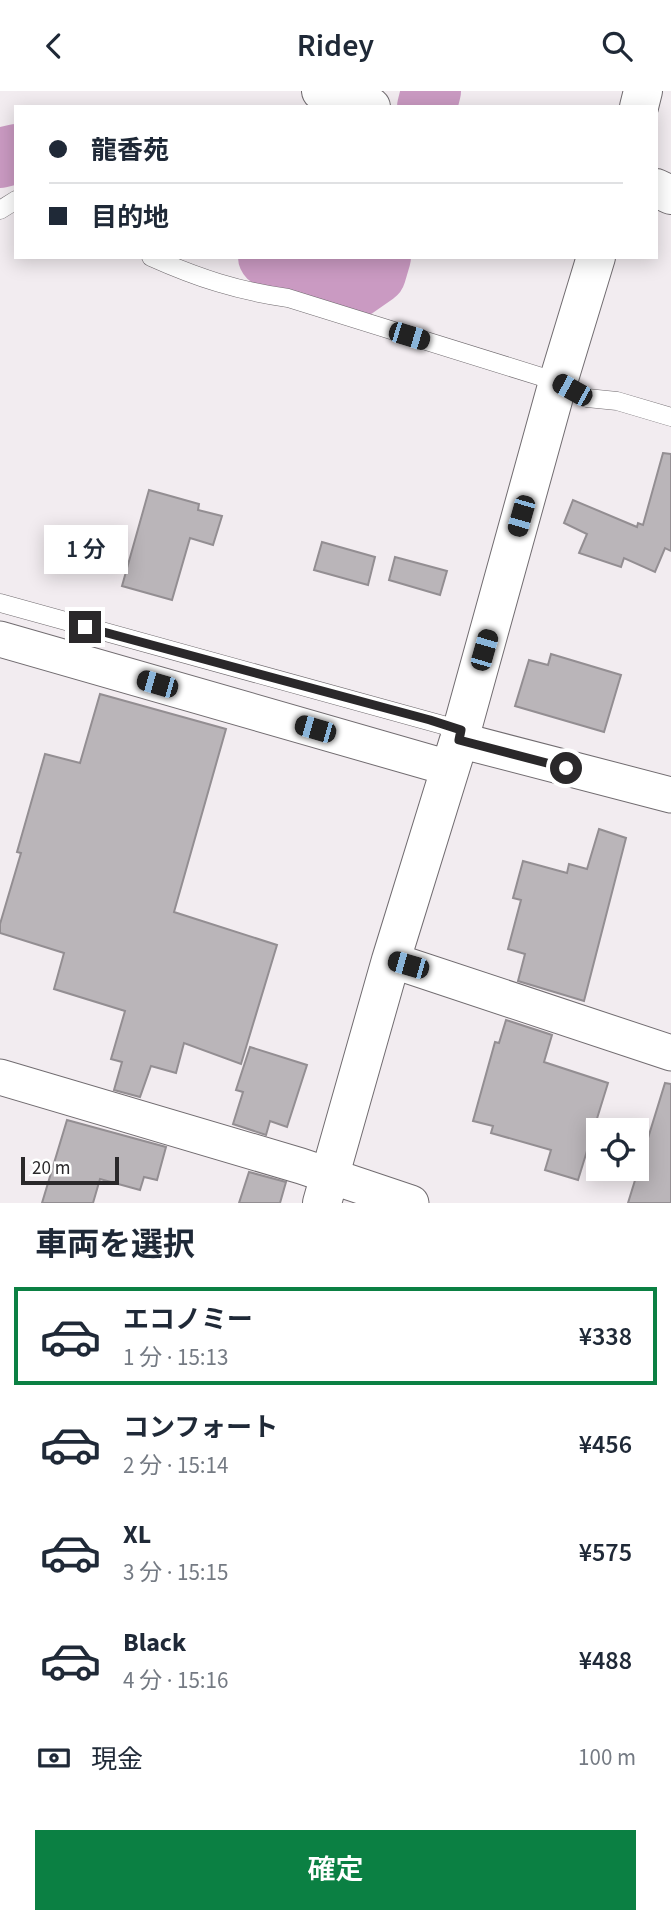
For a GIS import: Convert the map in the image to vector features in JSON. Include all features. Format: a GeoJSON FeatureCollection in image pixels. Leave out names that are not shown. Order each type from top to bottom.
{"type":"FeatureCollection","features":[{"type":"Feature","properties":{"kind":"street"},"geometry":{"type":"LineString","coordinates":[[321,91],[365,105]]}},
{"type":"Feature","properties":{"kind":"street"},"geometry":{"type":"LineString","coordinates":[[326,1189],[595,259]]}},
{"type":"Feature","properties":{"kind":"street"},"geometry":{"type":"LineString","coordinates":[[0,639],[671,795]]}},
{"type":"Feature","properties":{"kind":"street"},"geometry":{"type":"LineString","coordinates":[[391,960],[671,1053]]}},
{"type":"Feature","properties":{"kind":"street"},"geometry":{"type":"LineString","coordinates":[[0,1077],[326,1189],[411,1203]]}},
{"type":"Feature","properties":{"kind":"lane"},"geometry":{"type":"LineString","coordinates":[[155,259],[243,291],[288,298],[558,382],[587,398],[617,401],[671,417]]}},
{"type":"Feature","properties":{"kind":"lane"},"geometry":{"type":"LineString","coordinates":[[0,603],[456,746]]}},
{"type":"Feature","properties":{"kind":"building"},"geometry":{"type":"Polygon","coordinates":[[[663,453],[671,454],[671,551],[665,548],[655,572],[624,558],[621,567],[579,553],[587,534],[564,523],[573,500],[637,527],[638,523],[643,525],[663,453]]]}},
{"type":"Feature","properties":{"kind":"building"},"geometry":{"type":"Polygon","coordinates":[[[149,490],[199,504],[198,510],[222,516],[213,545],[190,538],[172,600],[122,586],[149,490]]]}},
{"type":"Feature","properties":{"kind":"building"},"geometry":{"type":"Polygon","coordinates":[[[322,542],[375,557],[368,585],[314,570],[322,542]]]}},
{"type":"Feature","properties":{"kind":"building"},"geometry":{"type":"Polygon","coordinates":[[[395,557],[447,571],[440,595],[389,580],[395,557]]]}},
{"type":"Feature","properties":{"kind":"building"},"geometry":{"type":"Polygon","coordinates":[[[551,654],[621,675],[604,732],[515,706],[529,660],[548,665],[551,654]]]}},
{"type":"Feature","properties":{"kind":"building"},"geometry":{"type":"Polygon","coordinates":[[[100,694],[226,729],[174,912],[277,945],[241,1064],[184,1043],[176,1073],[151,1066],[140,1097],[114,1090],[122,1062],[111,1059],[125,1011],[54,989],[64,953],[0,933],[0,924],[21,853],[17,852],[45,754],[80,763],[100,694]]]}},
{"type":"Feature","properties":{"kind":"building"},"geometry":{"type":"Polygon","coordinates":[[[599,829],[626,838],[584,1001],[518,981],[525,954],[508,949],[521,900],[513,898],[523,861],[567,873],[569,864],[587,869],[599,829]]]}},
{"type":"Feature","properties":{"kind":"building"},"geometry":{"type":"Polygon","coordinates":[[[506,1020],[552,1035],[544,1062],[608,1083],[597,1118],[586,1118],[586,1154],[578,1180],[545,1170],[551,1150],[491,1133],[493,1126],[473,1121],[495,1042],[499,1043],[506,1020]]]}},
{"type":"Feature","properties":{"kind":"building"},"geometry":{"type":"Polygon","coordinates":[[[250,1047],[307,1065],[287,1127],[270,1121],[266,1135],[233,1124],[243,1092],[236,1090],[250,1047]]]}},
{"type":"Feature","properties":{"kind":"building"},"geometry":{"type":"Polygon","coordinates":[[[665,1083],[671,1084],[671,1203],[628,1203],[635,1181],[649,1181],[649,1135],[665,1083]]]}},
{"type":"Feature","properties":{"kind":"building"},"geometry":{"type":"Polygon","coordinates":[[[67,1120],[166,1147],[157,1180],[144,1177],[140,1190],[100,1179],[93,1203],[42,1203],[67,1120]]]}},
{"type":"Feature","properties":{"kind":"building"},"geometry":{"type":"Polygon","coordinates":[[[249,1172],[286,1182],[280,1203],[239,1203],[249,1172]]]}},
{"type":"Feature","properties":{"kind":"waterway"},"geometry":{"type":"LineString","coordinates":[[428,105],[431,91]]}},
{"type":"Feature","properties":{"kind":"waterway"},"geometry":{"type":"LineString","coordinates":[[0,158],[14,154]]}},
{"type":"Feature","properties":{"kind":"waterway"},"geometry":{"type":"LineString","coordinates":[[273,259],[353,290],[376,274],[380,259]]}},
{"type":"Feature","properties":{"kind":"route"},"geometry":{"type":"LineString","coordinates":[[85,627],[430,720],[461,730],[459,740],[566,768]]}}]}
